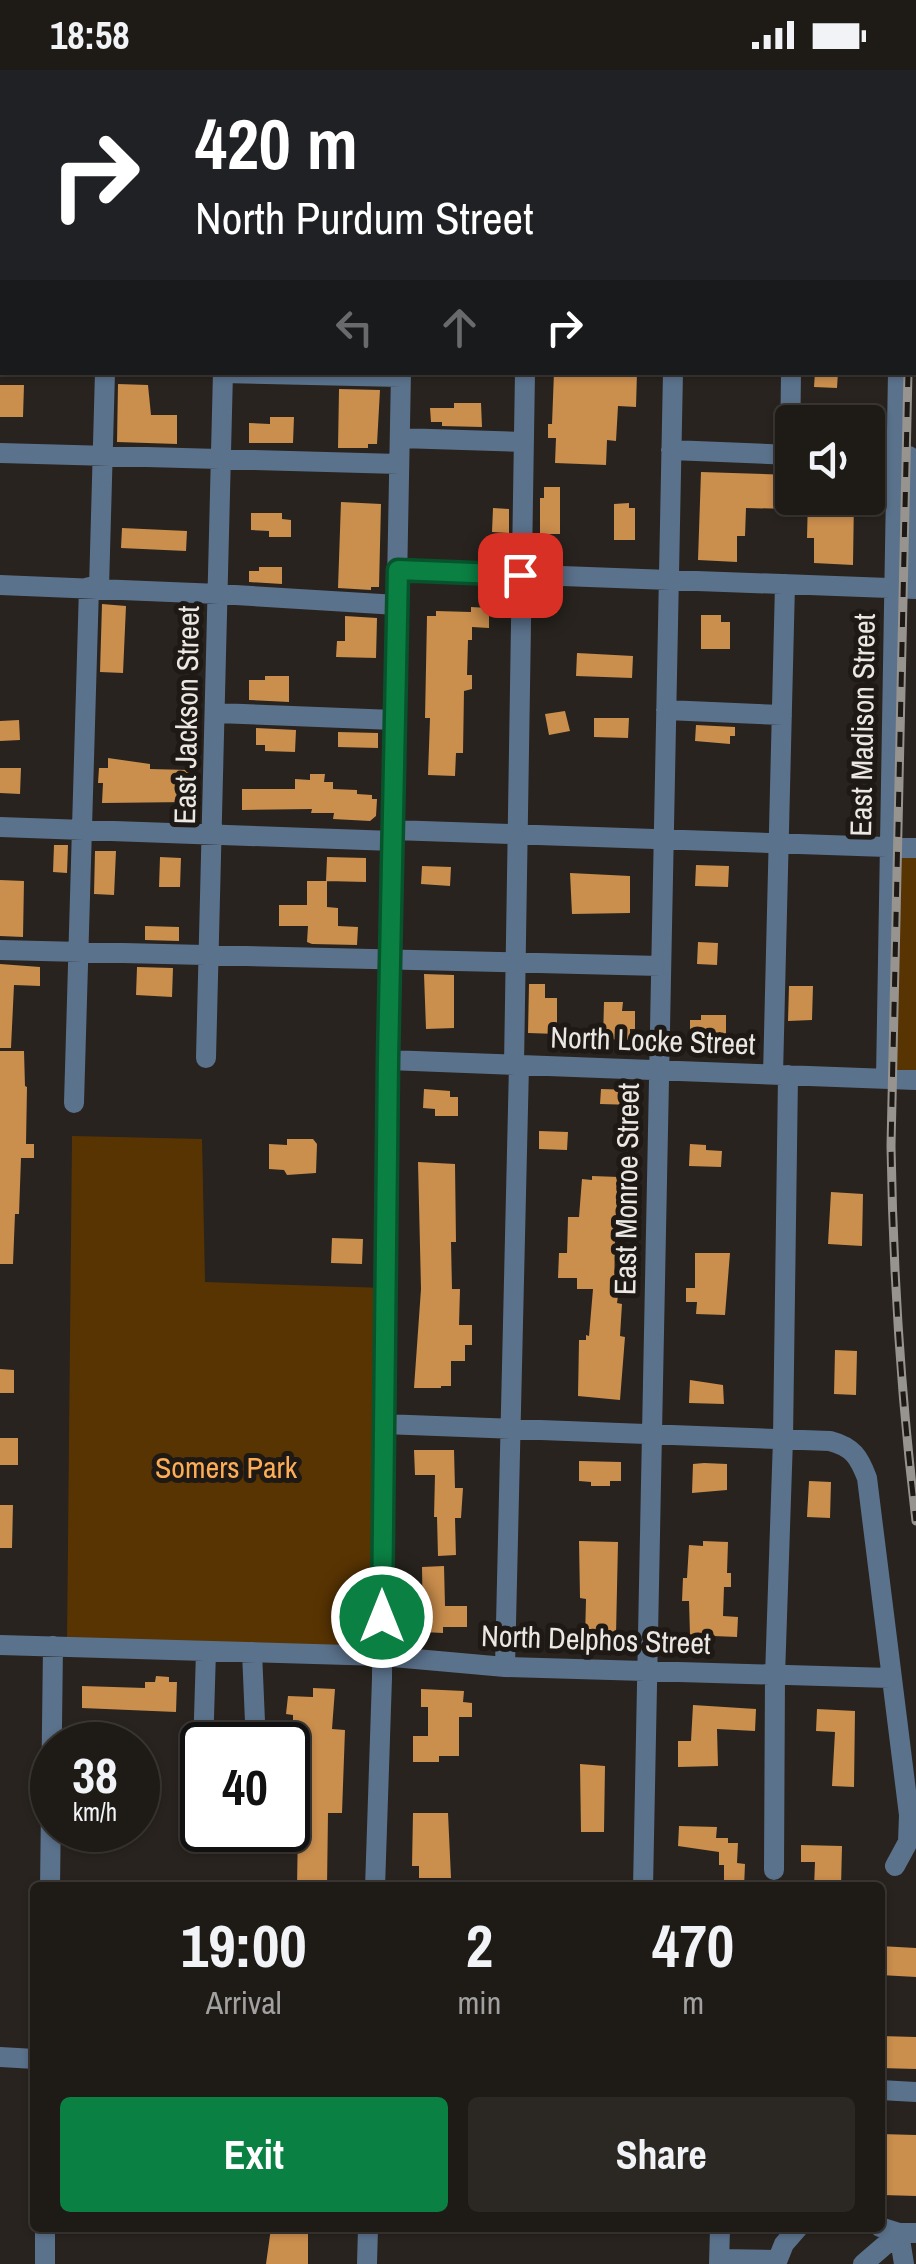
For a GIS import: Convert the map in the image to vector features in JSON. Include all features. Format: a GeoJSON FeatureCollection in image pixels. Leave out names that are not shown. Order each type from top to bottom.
{"type":"FeatureCollection","features":[{"type":"Feature","properties":{"kind":"street"},"geometry":{"type":"LineString","coordinates":[[74,1103],[81,830],[104,454],[105,375]]}},
{"type":"Feature","properties":{"kind":"street","name":"East Jackson Street"},"geometry":{"type":"LineString","coordinates":[[206,1058],[223,375]]}},
{"type":"Feature","properties":{"kind":"street"},"geometry":{"type":"LineString","coordinates":[[375,1882],[401,375]]}},
{"type":"Feature","properties":{"kind":"street"},"geometry":{"type":"LineString","coordinates":[[505,1666],[525,375]]}},
{"type":"Feature","properties":{"kind":"street","name":"East Monroe Street"},"geometry":{"type":"LineString","coordinates":[[643,1882],[673,375]]}},
{"type":"Feature","properties":{"kind":"street"},"geometry":{"type":"LineString","coordinates":[[791,375],[791,405]]}},
{"type":"Feature","properties":{"kind":"street","name":"East Madison Street"},"geometry":{"type":"LineString","coordinates":[[886,1078],[890,848],[908,588],[909,458],[898,375]]}},
{"type":"Feature","properties":{"kind":"street"},"geometry":{"type":"LineString","coordinates":[[400,438],[524,442]]}},
{"type":"Feature","properties":{"kind":"street"},"geometry":{"type":"LineString","coordinates":[[670,450],[775,454]]}},
{"type":"Feature","properties":{"kind":"street"},"geometry":{"type":"LineString","coordinates":[[0,452],[399,464]]}},
{"type":"Feature","properties":{"kind":"street"},"geometry":{"type":"LineString","coordinates":[[398,570],[908,588]]}},
{"type":"Feature","properties":{"kind":"street"},"geometry":{"type":"LineString","coordinates":[[774,1870],[775,1676],[783,1439],[779,843],[785,584]]}},
{"type":"Feature","properties":{"kind":"street"},"geometry":{"type":"LineString","coordinates":[[0,585],[397,606]]}},
{"type":"Feature","properties":{"kind":"street"},"geometry":{"type":"LineString","coordinates":[[666,710],[782,715]]}},
{"type":"Feature","properties":{"kind":"street"},"geometry":{"type":"LineString","coordinates":[[216,713],[394,720]]}},
{"type":"Feature","properties":{"kind":"street"},"geometry":{"type":"LineString","coordinates":[[0,827],[213,835],[516,834],[916,848]]}},
{"type":"Feature","properties":{"kind":"street"},"geometry":{"type":"LineString","coordinates":[[0,950],[660,966]]}},
{"type":"Feature","properties":{"kind":"street","name":"North Locke Street"},"geometry":{"type":"LineString","coordinates":[[388,1060],[916,1080]]}},
{"type":"Feature","properties":{"kind":"street"},"geometry":{"type":"LineString","coordinates":[[383,1424],[830,1441],[858,1455],[868,1478],[909,1815],[908,1842],[895,1866]]}},
{"type":"Feature","properties":{"kind":"street","name":"North Delphos Street"},"geometry":{"type":"LineString","coordinates":[[0,1644],[890,1678]]}},
{"type":"Feature","properties":{"kind":"street"},"geometry":{"type":"LineString","coordinates":[[50,1882],[53,1646]]}},
{"type":"Feature","properties":{"kind":"street"},"geometry":{"type":"LineString","coordinates":[[204,1722],[206,1651]]}},
{"type":"Feature","properties":{"kind":"street"},"geometry":{"type":"LineString","coordinates":[[252,1652],[255,1722]]}},
{"type":"Feature","properties":{"kind":"street"},"geometry":{"type":"LineString","coordinates":[[0,2057],[30,2058]]}},
{"type":"Feature","properties":{"kind":"street"},"geometry":{"type":"LineString","coordinates":[[885,2090],[916,2092]]}},
{"type":"Feature","properties":{"kind":"street"},"geometry":{"type":"LineString","coordinates":[[863,2264],[899,2231]]}},
{"type":"Feature","properties":{"kind":"street"},"geometry":{"type":"LineString","coordinates":[[899,2231],[904,2264]]}},
{"type":"Feature","properties":{"kind":"street"},"geometry":{"type":"LineString","coordinates":[[45,2232],[45,2264]]}},
{"type":"Feature","properties":{"kind":"street"},"geometry":{"type":"LineString","coordinates":[[367,2264],[368,2232]]}},
{"type":"Feature","properties":{"kind":"street"},"geometry":{"type":"LineString","coordinates":[[720,2232],[720,2262],[776,2262],[794,2232]]}},
{"type":"Feature","properties":{"kind":"green space"},"geometry":{"type":"Polygon","coordinates":[[[898,848],[916,848],[916,1080],[886,1078],[898,848]]]}},
{"type":"Feature","properties":{"kind":"green space","name":"Somers Park"},"geometry":{"type":"Polygon","coordinates":[[[72,1136],[202,1139],[205,1282],[385,1288],[382,1656],[67,1646],[72,1136]]]}},
{"type":"Feature","properties":{"kind":"building"},"geometry":{"type":"Polygon","coordinates":[[[554,375],[637,375],[636,407],[618,406],[616,441],[607,440],[606,465],[555,463],[556,438],[548,438],[548,424],[552,424],[554,375]]]}},
{"type":"Feature","properties":{"kind":"building"},"geometry":{"type":"Polygon","coordinates":[[[815,375],[838,375],[837,388],[814,387],[815,375]]]}},
{"type":"Feature","properties":{"kind":"building"},"geometry":{"type":"Polygon","coordinates":[[[118,384],[148,385],[151,415],[177,415],[177,444],[117,442],[118,384]]]}},
{"type":"Feature","properties":{"kind":"building"},"geometry":{"type":"Polygon","coordinates":[[[0,385],[24,385],[23,417],[0,417],[0,385]]]}},
{"type":"Feature","properties":{"kind":"building"},"geometry":{"type":"Polygon","coordinates":[[[339,389],[380,390],[377,444],[368,444],[368,448],[338,448],[339,389]]]}},
{"type":"Feature","properties":{"kind":"building"},"geometry":{"type":"Polygon","coordinates":[[[454,403],[481,403],[482,427],[431,422],[430,408],[454,408],[454,403]]]}},
{"type":"Feature","properties":{"kind":"building"},"geometry":{"type":"Polygon","coordinates":[[[270,417],[294,417],[293,443],[249,443],[249,423],[270,424],[270,417]]]}},
{"type":"Feature","properties":{"kind":"building"},"geometry":{"type":"Polygon","coordinates":[[[701,472],[775,474],[775,509],[746,508],[745,536],[737,536],[737,562],[698,560],[701,472]]]}},
{"type":"Feature","properties":{"kind":"building"},"geometry":{"type":"Polygon","coordinates":[[[544,487],[560,487],[560,534],[540,534],[540,498],[544,498],[544,487]]]}},
{"type":"Feature","properties":{"kind":"building"},"geometry":{"type":"Polygon","coordinates":[[[341,502],[381,504],[379,587],[338,588],[341,502]]]}},
{"type":"Feature","properties":{"kind":"building"},"geometry":{"type":"Polygon","coordinates":[[[629,503],[629,508],[635,508],[635,540],[614,540],[614,504],[629,503]]]}},
{"type":"Feature","properties":{"kind":"building"},"geometry":{"type":"Polygon","coordinates":[[[493,508],[509,509],[509,533],[492,532],[493,508]]]}},
{"type":"Feature","properties":{"kind":"building"},"geometry":{"type":"Polygon","coordinates":[[[251,513],[282,513],[282,519],[291,520],[291,537],[269,537],[269,531],[251,530],[251,513]]]}},
{"type":"Feature","properties":{"kind":"building"},"geometry":{"type":"Polygon","coordinates":[[[808,515],[854,515],[853,565],[814,563],[814,538],[807,538],[808,515]]]}},
{"type":"Feature","properties":{"kind":"building"},"geometry":{"type":"Polygon","coordinates":[[[122,528],[187,531],[186,551],[121,548],[122,528]]]}},
{"type":"Feature","properties":{"kind":"building"},"geometry":{"type":"Polygon","coordinates":[[[259,567],[282,567],[282,584],[249,582],[249,571],[259,571],[259,567]]]}},
{"type":"Feature","properties":{"kind":"building"},"geometry":{"type":"Polygon","coordinates":[[[102,604],[126,606],[123,673],[100,672],[102,604]]]}},
{"type":"Feature","properties":{"kind":"building"},"geometry":{"type":"Polygon","coordinates":[[[471,607],[489,608],[489,628],[472,627],[472,640],[468,640],[467,675],[472,675],[472,689],[464,691],[463,753],[456,753],[455,776],[428,775],[427,616],[436,616],[436,611],[471,612],[471,607]]]}},
{"type":"Feature","properties":{"kind":"building"},"geometry":{"type":"Polygon","coordinates":[[[701,615],[721,615],[721,622],[730,622],[730,649],[701,649],[701,615]]]}},
{"type":"Feature","properties":{"kind":"building"},"geometry":{"type":"Polygon","coordinates":[[[345,616],[377,618],[376,658],[336,657],[337,641],[345,641],[345,616]]]}},
{"type":"Feature","properties":{"kind":"building"},"geometry":{"type":"Polygon","coordinates":[[[577,653],[633,656],[632,678],[576,676],[577,653]]]}},
{"type":"Feature","properties":{"kind":"building"},"geometry":{"type":"Polygon","coordinates":[[[265,676],[289,676],[289,702],[249,700],[249,680],[265,680],[265,676]]]}},
{"type":"Feature","properties":{"kind":"building"},"geometry":{"type":"Polygon","coordinates":[[[565,711],[570,731],[549,735],[545,714],[565,711]]]}},
{"type":"Feature","properties":{"kind":"building"},"geometry":{"type":"Polygon","coordinates":[[[594,718],[629,718],[628,738],[594,737],[594,718]]]}},
{"type":"Feature","properties":{"kind":"building"},"geometry":{"type":"Polygon","coordinates":[[[19,720],[20,740],[0,741],[0,721],[19,720]]]}},
{"type":"Feature","properties":{"kind":"building"},"geometry":{"type":"Polygon","coordinates":[[[696,725],[735,727],[735,736],[730,736],[730,744],[695,741],[696,725]]]}},
{"type":"Feature","properties":{"kind":"building"},"geometry":{"type":"Polygon","coordinates":[[[256,728],[296,730],[295,752],[265,751],[265,745],[256,745],[256,728]]]}},
{"type":"Feature","properties":{"kind":"building"},"geometry":{"type":"Polygon","coordinates":[[[338,732],[378,733],[378,748],[338,747],[338,732]]]}},
{"type":"Feature","properties":{"kind":"building"},"geometry":{"type":"Polygon","coordinates":[[[108,758],[150,764],[150,769],[189,770],[189,802],[102,803],[99,768],[108,768],[108,758]]]}},
{"type":"Feature","properties":{"kind":"building"},"geometry":{"type":"Polygon","coordinates":[[[0,768],[21,768],[20,794],[0,793],[0,768]]]}},
{"type":"Feature","properties":{"kind":"building"},"geometry":{"type":"Polygon","coordinates":[[[310,774],[325,774],[324,782],[333,782],[333,789],[372,795],[372,799],[377,799],[376,816],[370,821],[333,819],[334,813],[311,813],[312,809],[242,810],[242,789],[295,789],[295,779],[310,780],[310,774]]]}},
{"type":"Feature","properties":{"kind":"building"},"geometry":{"type":"Polygon","coordinates":[[[54,845],[68,845],[67,873],[53,872],[54,845]]]}},
{"type":"Feature","properties":{"kind":"building"},"geometry":{"type":"Polygon","coordinates":[[[95,851],[116,851],[114,895],[94,894],[95,851]]]}},
{"type":"Feature","properties":{"kind":"building"},"geometry":{"type":"Polygon","coordinates":[[[160,857],[181,858],[180,887],[159,887],[160,857]]]}},
{"type":"Feature","properties":{"kind":"building"},"geometry":{"type":"Polygon","coordinates":[[[327,857],[366,858],[366,882],[326,881],[327,857]]]}},
{"type":"Feature","properties":{"kind":"building"},"geometry":{"type":"Polygon","coordinates":[[[696,865],[729,866],[728,887],[695,886],[696,865]]]}},
{"type":"Feature","properties":{"kind":"building"},"geometry":{"type":"Polygon","coordinates":[[[422,866],[451,867],[450,886],[421,884],[422,866]]]}},
{"type":"Feature","properties":{"kind":"building"},"geometry":{"type":"Polygon","coordinates":[[[570,873],[630,876],[630,913],[572,914],[570,873]]]}},
{"type":"Feature","properties":{"kind":"building"},"geometry":{"type":"Polygon","coordinates":[[[0,880],[24,881],[23,937],[0,936],[0,880]]]}},
{"type":"Feature","properties":{"kind":"building"},"geometry":{"type":"Polygon","coordinates":[[[307,881],[327,881],[327,907],[338,908],[338,926],[358,927],[357,945],[312,944],[307,942],[308,926],[279,926],[279,905],[307,905],[307,881]]]}},
{"type":"Feature","properties":{"kind":"building"},"geometry":{"type":"Polygon","coordinates":[[[145,926],[179,927],[179,941],[145,940],[145,926]]]}},
{"type":"Feature","properties":{"kind":"building"},"geometry":{"type":"Polygon","coordinates":[[[698,942],[718,943],[717,965],[697,964],[698,942]]]}},
{"type":"Feature","properties":{"kind":"building"},"geometry":{"type":"Polygon","coordinates":[[[0,964],[40,967],[40,986],[14,985],[11,1048],[0,1048],[0,964]]]}},
{"type":"Feature","properties":{"kind":"building"},"geometry":{"type":"Polygon","coordinates":[[[137,967],[173,968],[172,997],[136,995],[137,967]]]}},
{"type":"Feature","properties":{"kind":"building"},"geometry":{"type":"Polygon","coordinates":[[[424,974],[454,975],[454,1028],[426,1029],[424,974]]]}},
{"type":"Feature","properties":{"kind":"building"},"geometry":{"type":"Polygon","coordinates":[[[529,984],[545,984],[545,998],[557,998],[557,1034],[528,1033],[529,984]]]}},
{"type":"Feature","properties":{"kind":"building"},"geometry":{"type":"Polygon","coordinates":[[[789,986],[813,986],[812,1020],[788,1021],[789,986]]]}},
{"type":"Feature","properties":{"kind":"building"},"geometry":{"type":"Polygon","coordinates":[[[604,1002],[623,1002],[622,1011],[635,1011],[635,1029],[630,1029],[630,1040],[603,1039],[604,1002]]]}},
{"type":"Feature","properties":{"kind":"building"},"geometry":{"type":"Polygon","coordinates":[[[701,1015],[726,1015],[726,1042],[694,1041],[690,1020],[701,1020],[701,1015]]]}},
{"type":"Feature","properties":{"kind":"building"},"geometry":{"type":"Polygon","coordinates":[[[0,1051],[24,1051],[26,1144],[34,1144],[34,1158],[21,1158],[13,1264],[0,1264],[0,1051]]]}},
{"type":"Feature","properties":{"kind":"building"},"geometry":{"type":"Polygon","coordinates":[[[424,1089],[450,1091],[450,1097],[458,1097],[458,1116],[435,1116],[435,1109],[423,1108],[424,1089]]]}},
{"type":"Feature","properties":{"kind":"building"},"geometry":{"type":"Polygon","coordinates":[[[601,1089],[634,1090],[634,1105],[600,1104],[601,1089]]]}},
{"type":"Feature","properties":{"kind":"building"},"geometry":{"type":"Polygon","coordinates":[[[539,1131],[568,1132],[567,1150],[539,1149],[539,1131]]]}},
{"type":"Feature","properties":{"kind":"building"},"geometry":{"type":"Polygon","coordinates":[[[287,1139],[313,1139],[317,1144],[316,1173],[287,1175],[284,1170],[269,1169],[269,1144],[287,1145],[287,1139]]]}},
{"type":"Feature","properties":{"kind":"building"},"geometry":{"type":"Polygon","coordinates":[[[690,1144],[722,1151],[721,1167],[689,1166],[690,1144]]]}},
{"type":"Feature","properties":{"kind":"building"},"geometry":{"type":"Polygon","coordinates":[[[418,1162],[455,1164],[452,1289],[460,1289],[459,1325],[472,1325],[472,1345],[465,1345],[465,1361],[451,1361],[451,1386],[441,1388],[414,1388],[421,1289],[418,1162]]]}},
{"type":"Feature","properties":{"kind":"building"},"geometry":{"type":"Polygon","coordinates":[[[592,1176],[619,1177],[619,1184],[623,1185],[620,1218],[626,1218],[626,1236],[615,1240],[614,1296],[622,1304],[620,1336],[625,1337],[620,1400],[578,1396],[579,1340],[589,1336],[593,1289],[577,1289],[577,1278],[558,1278],[559,1253],[567,1253],[568,1217],[579,1217],[582,1179],[592,1180],[592,1176]]]}},
{"type":"Feature","properties":{"kind":"building"},"geometry":{"type":"Polygon","coordinates":[[[831,1192],[863,1194],[862,1246],[828,1244],[831,1192]]]}},
{"type":"Feature","properties":{"kind":"building"},"geometry":{"type":"Polygon","coordinates":[[[332,1238],[363,1239],[362,1264],[331,1263],[332,1238]]]}},
{"type":"Feature","properties":{"kind":"building"},"geometry":{"type":"Polygon","coordinates":[[[695,1253],[730,1253],[725,1315],[696,1314],[697,1302],[686,1302],[686,1288],[695,1288],[695,1253]]]}},
{"type":"Feature","properties":{"kind":"building"},"geometry":{"type":"Polygon","coordinates":[[[835,1350],[857,1351],[856,1395],[834,1394],[835,1350]]]}},
{"type":"Feature","properties":{"kind":"building"},"geometry":{"type":"Polygon","coordinates":[[[0,1369],[14,1370],[14,1393],[0,1393],[0,1369]]]}},
{"type":"Feature","properties":{"kind":"building"},"geometry":{"type":"Polygon","coordinates":[[[690,1380],[723,1385],[724,1404],[689,1403],[690,1380]]]}},
{"type":"Feature","properties":{"kind":"building"},"geometry":{"type":"Polygon","coordinates":[[[0,1438],[18,1438],[18,1465],[0,1465],[0,1438]]]}},
{"type":"Feature","properties":{"kind":"building"},"geometry":{"type":"Polygon","coordinates":[[[414,1450],[454,1450],[455,1488],[463,1488],[461,1518],[455,1518],[456,1555],[438,1556],[435,1475],[415,1475],[414,1450]]]}},
{"type":"Feature","properties":{"kind":"building"},"geometry":{"type":"Polygon","coordinates":[[[579,1461],[621,1462],[621,1481],[610,1481],[610,1486],[591,1486],[591,1482],[579,1481],[579,1461]]]}},
{"type":"Feature","properties":{"kind":"building"},"geometry":{"type":"Polygon","coordinates":[[[693,1464],[727,1464],[727,1490],[692,1493],[693,1464]]]}},
{"type":"Feature","properties":{"kind":"building"},"geometry":{"type":"Polygon","coordinates":[[[809,1481],[831,1482],[830,1518],[807,1517],[809,1481]]]}},
{"type":"Feature","properties":{"kind":"building"},"geometry":{"type":"Polygon","coordinates":[[[0,1505],[13,1505],[12,1548],[0,1548],[0,1505]]]}},
{"type":"Feature","properties":{"kind":"building"},"geometry":{"type":"Polygon","coordinates":[[[579,1541],[618,1542],[616,1635],[608,1634],[607,1639],[585,1639],[586,1599],[580,1598],[579,1541]]]}},
{"type":"Feature","properties":{"kind":"building"},"geometry":{"type":"Polygon","coordinates":[[[703,1541],[728,1542],[727,1573],[731,1573],[731,1587],[724,1587],[723,1616],[738,1617],[737,1637],[690,1635],[689,1601],[682,1601],[683,1578],[687,1578],[689,1545],[703,1546],[703,1541]]]}},
{"type":"Feature","properties":{"kind":"building"},"geometry":{"type":"Polygon","coordinates":[[[444,1566],[445,1606],[467,1606],[467,1627],[443,1627],[443,1633],[423,1632],[422,1567],[444,1566]]]}},
{"type":"Feature","properties":{"kind":"building"},"geometry":{"type":"Polygon","coordinates":[[[156,1676],[177,1682],[176,1712],[82,1708],[82,1686],[145,1688],[145,1682],[155,1682],[156,1676]]]}},
{"type":"Feature","properties":{"kind":"building"},"geometry":{"type":"Polygon","coordinates":[[[313,1688],[335,1689],[332,1729],[345,1730],[342,1813],[328,1813],[327,1882],[297,1882],[298,1852],[310,1852],[310,1722],[293,1722],[293,1715],[286,1714],[288,1696],[313,1697],[313,1688]]]}},
{"type":"Feature","properties":{"kind":"building"},"geometry":{"type":"Polygon","coordinates":[[[421,1689],[464,1691],[463,1702],[472,1703],[472,1717],[459,1717],[459,1756],[439,1756],[439,1762],[413,1762],[413,1736],[428,1736],[428,1707],[421,1707],[421,1689]]]}},
{"type":"Feature","properties":{"kind":"building"},"geometry":{"type":"Polygon","coordinates":[[[693,1705],[756,1709],[755,1731],[717,1729],[718,1766],[678,1767],[678,1741],[691,1741],[693,1705]]]}},
{"type":"Feature","properties":{"kind":"building"},"geometry":{"type":"Polygon","coordinates":[[[817,1709],[855,1711],[854,1787],[832,1786],[835,1732],[816,1731],[817,1709]]]}},
{"type":"Feature","properties":{"kind":"building"},"geometry":{"type":"Polygon","coordinates":[[[580,1764],[605,1766],[604,1832],[581,1832],[580,1764]]]}},
{"type":"Feature","properties":{"kind":"building"},"geometry":{"type":"Polygon","coordinates":[[[413,1813],[448,1813],[451,1878],[419,1878],[419,1866],[412,1866],[413,1813]]]}},
{"type":"Feature","properties":{"kind":"building"},"geometry":{"type":"Polygon","coordinates":[[[679,1826],[717,1827],[716,1838],[738,1843],[737,1863],[745,1864],[744,1882],[724,1882],[719,1852],[678,1846],[679,1826]]]}},
{"type":"Feature","properties":{"kind":"building"},"geometry":{"type":"Polygon","coordinates":[[[801,1845],[842,1846],[841,1882],[814,1882],[815,1862],[801,1862],[801,1845]]]}},
{"type":"Feature","properties":{"kind":"building"},"geometry":{"type":"Polygon","coordinates":[[[885,1946],[916,1948],[916,1977],[885,1975],[885,1946]]]}},
{"type":"Feature","properties":{"kind":"building"},"geometry":{"type":"Polygon","coordinates":[[[885,2036],[916,2037],[916,2069],[885,2068],[885,2036]]]}},
{"type":"Feature","properties":{"kind":"building"},"geometry":{"type":"Polygon","coordinates":[[[885,2134],[916,2135],[916,2196],[885,2195],[885,2134]]]}},
{"type":"Feature","properties":{"kind":"building"},"geometry":{"type":"Polygon","coordinates":[[[270,2232],[308,2232],[308,2264],[266,2264],[270,2232]]]}},
{"type":"Feature","properties":{"kind":"railway"},"geometry":{"type":"LineString","coordinates":[[908,375],[891,1146],[899,1334],[916,1521]]}},
{"type":"Feature","properties":{"kind":"route"},"geometry":{"type":"LineString","coordinates":[[382,1617],[398,570],[520,575]]}}]}
